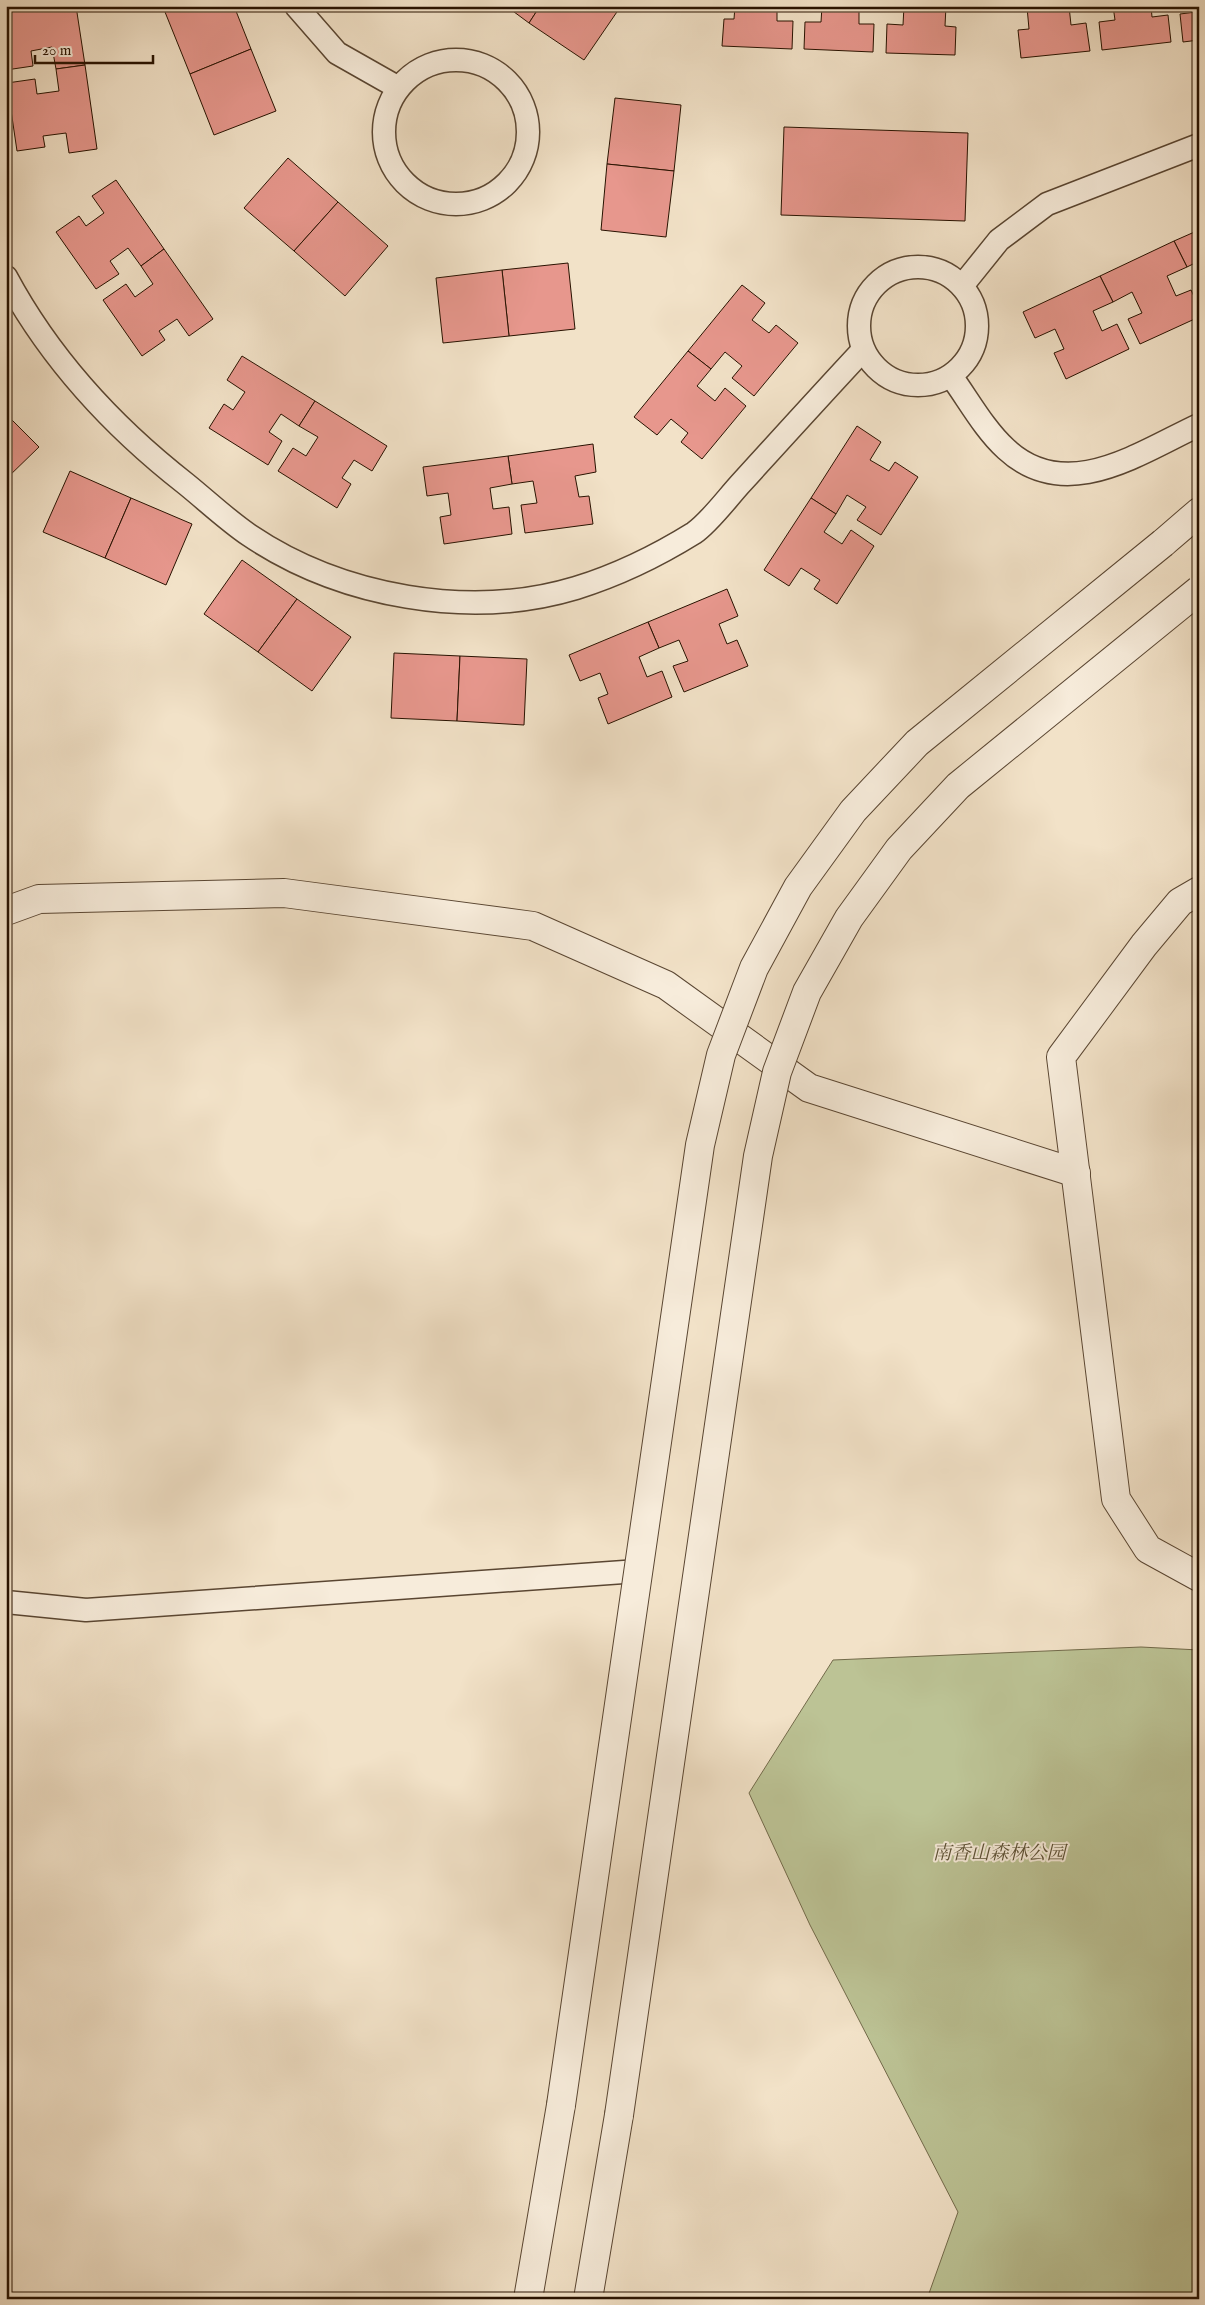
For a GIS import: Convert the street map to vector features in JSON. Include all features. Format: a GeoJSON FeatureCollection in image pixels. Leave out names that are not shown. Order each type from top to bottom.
{"type":"FeatureCollection","features":[{"type":"Feature","properties":{"kind":"street"},"geometry":{"type":"LineString","coordinates":[[528,2299],[561,2105],[700,1145],[721,1055],[754,968],[798,886],[848,818],[917,744],[1199,512]]}},
{"type":"Feature","properties":{"kind":"street"},"geometry":{"type":"LineString","coordinates":[[588,2299],[619,2115],[758,1156],[777,1072],[807,992],[849,918],[899,849],[958,786],[1199,590]]}},
{"type":"Feature","properties":{"kind":"street"},"geometry":{"type":"LineString","coordinates":[[1199,891],[1180,902],[1144,945],[1062,1057],[1116,1498],[1148,1549],[1199,1577]]}},
{"type":"Feature","properties":{"kind":"street"},"geometry":{"type":"LineString","coordinates":[[6,911],[39,899],[284,893],[533,926],[666,985],[809,1088],[1076,1173]]}},
{"type":"Feature","properties":{"kind":"lane"},"geometry":{"type":"LineString","coordinates":[[296,6],[337,53],[397,87]]}},
{"type":"Feature","properties":{"kind":"lane"},"geometry":{"type":"LineString","coordinates":[[466,60],[501,74],[525,104],[530,142],[515,177],[485,200],[446,206],[411,191],[388,161],[383,123],[397,87],[428,64],[466,60]]}},
{"type":"Feature","properties":{"kind":"lane"},"geometry":{"type":"LineString","coordinates":[[962,286],[999,240],[1047,204],[1199,145]]}},
{"type":"Feature","properties":{"kind":"lane"},"geometry":{"type":"LineString","coordinates":[[934,268],[962,286],[975,308],[977,333],[968,357],[951,376],[927,384],[901,383],[878,370],[863,350],[858,317],[872,286],[900,269],[934,268]]}},
{"type":"Feature","properties":{"kind":"lane"},"geometry":{"type":"LineString","coordinates":[[6,277],[44,337],[77,380],[114,422],[154,459],[250,535],[309,568],[373,591],[440,602],[508,601],[575,588],[638,565],[697,531],[863,350]]}},
{"type":"Feature","properties":{"kind":"lane"},"geometry":{"type":"LineString","coordinates":[[951,376],[1004,448],[1017,459],[1032,467],[1052,473],[1073,475],[1093,472],[1199,425]]}},
{"type":"Feature","properties":{"kind":"lane"},"geometry":{"type":"LineString","coordinates":[[6,1602],[86,1610],[638,1570]]}},
{"type":"Feature","properties":{"kind":"green space","name":"南香山森林公园"},"geometry":{"type":"Polygon","coordinates":[[[1141,1647],[1199,1650],[1199,2299],[927,2299],[958,2212],[810,1925],[749,1793],[833,1660],[1141,1647]]]}},
{"type":"Feature","properties":{"kind":"building"},"geometry":{"type":"Polygon","coordinates":[[[6,6],[24,6],[24,9],[76,6],[85,65],[56,69],[52,47],[31,51],[33,66],[6,70],[6,6]]]}},
{"type":"Feature","properties":{"kind":"building"},"geometry":{"type":"Polygon","coordinates":[[[179,6],[234,6],[251,49],[190,74],[165,12],[179,6]]]}},
{"type":"Feature","properties":{"kind":"building"},"geometry":{"type":"Polygon","coordinates":[[[506,6],[540,6],[529,23],[506,6]]]}},
{"type":"Feature","properties":{"kind":"building"},"geometry":{"type":"Polygon","coordinates":[[[540,6],[621,6],[584,60],[529,23],[540,6]]]}},
{"type":"Feature","properties":{"kind":"building"},"geometry":{"type":"Polygon","coordinates":[[[735,6],[777,6],[777,21],[793,21],[792,49],[722,46],[724,19],[734,19],[735,6]]]}},
{"type":"Feature","properties":{"kind":"building"},"geometry":{"type":"Polygon","coordinates":[[[822,6],[859,6],[859,24],[874,24],[873,52],[804,49],[805,22],[821,22],[822,6]]]}},
{"type":"Feature","properties":{"kind":"building"},"geometry":{"type":"Polygon","coordinates":[[[904,6],[946,6],[945,26],[956,27],[955,55],[886,53],[887,24],[903,25],[904,6]]]}},
{"type":"Feature","properties":{"kind":"building"},"geometry":{"type":"Polygon","coordinates":[[[1005,6],[1069,6],[1071,25],[1086,23],[1090,51],[1021,58],[1018,30],[1029,29],[1027,7],[1006,10],[1005,6]]]}},
{"type":"Feature","properties":{"kind":"building"},"geometry":{"type":"Polygon","coordinates":[[[1113,6],[1151,6],[1152,17],[1168,15],[1171,42],[1102,50],[1099,22],[1115,20],[1113,6]]]}},
{"type":"Feature","properties":{"kind":"building"},"geometry":{"type":"Polygon","coordinates":[[[1196,6],[1199,6],[1199,40],[1183,42],[1180,14],[1196,12],[1196,6]]]}},
{"type":"Feature","properties":{"kind":"building"},"geometry":{"type":"Polygon","coordinates":[[[251,49],[276,111],[214,135],[190,74],[251,49]]]}},
{"type":"Feature","properties":{"kind":"building"},"geometry":{"type":"Polygon","coordinates":[[[85,65],[97,149],[69,153],[66,133],[43,136],[45,147],[17,151],[7,83],[35,79],[37,94],[59,91],[56,69],[85,65]]]}},
{"type":"Feature","properties":{"kind":"building"},"geometry":{"type":"Polygon","coordinates":[[[615,98],[681,105],[674,171],[607,164],[615,98]]]}},
{"type":"Feature","properties":{"kind":"building"},"geometry":{"type":"Polygon","coordinates":[[[784,127],[968,133],[965,221],[781,215],[784,127]]]}},
{"type":"Feature","properties":{"kind":"building"},"geometry":{"type":"Polygon","coordinates":[[[288,158],[338,202],[294,251],[244,208],[288,158]]]}},
{"type":"Feature","properties":{"kind":"building"},"geometry":{"type":"Polygon","coordinates":[[[607,164],[674,171],[666,237],[601,230],[607,164]]]}},
{"type":"Feature","properties":{"kind":"building"},"geometry":{"type":"Polygon","coordinates":[[[116,180],[164,249],[141,266],[128,248],[110,261],[119,274],[96,289],[56,232],[79,216],[86,226],[104,213],[92,196],[116,180]]]}},
{"type":"Feature","properties":{"kind":"building"},"geometry":{"type":"Polygon","coordinates":[[[338,202],[388,246],[345,296],[294,251],[338,202]]]}},
{"type":"Feature","properties":{"kind":"building"},"geometry":{"type":"Polygon","coordinates":[[[1199,230],[1199,261],[1187,267],[1174,241],[1199,230]]]}},
{"type":"Feature","properties":{"kind":"building"},"geometry":{"type":"Polygon","coordinates":[[[1174,241],[1187,267],[1167,276],[1176,296],[1191,290],[1199,307],[1199,317],[1140,344],[1128,319],[1142,313],[1132,292],[1113,302],[1100,276],[1174,241]]]}},
{"type":"Feature","properties":{"kind":"building"},"geometry":{"type":"Polygon","coordinates":[[[164,249],[213,319],[189,336],[177,319],[159,331],[165,340],[142,356],[103,300],[126,284],[135,297],[153,284],[141,266],[164,249]]]}},
{"type":"Feature","properties":{"kind":"building"},"geometry":{"type":"Polygon","coordinates":[[[568,263],[575,329],[509,336],[502,270],[568,263]]]}},
{"type":"Feature","properties":{"kind":"building"},"geometry":{"type":"Polygon","coordinates":[[[502,270],[509,336],[443,343],[436,278],[502,270]]]}},
{"type":"Feature","properties":{"kind":"building"},"geometry":{"type":"Polygon","coordinates":[[[1100,276],[1113,302],[1093,311],[1102,331],[1117,324],[1129,349],[1066,379],[1054,353],[1064,349],[1055,329],[1035,338],[1023,312],[1100,276]]]}},
{"type":"Feature","properties":{"kind":"building"},"geometry":{"type":"Polygon","coordinates":[[[742,285],[765,303],[752,320],[769,333],[776,325],[798,343],[754,396],[732,378],[742,366],[725,352],[711,369],[688,351],[742,285]]]}},
{"type":"Feature","properties":{"kind":"building"},"geometry":{"type":"Polygon","coordinates":[[[688,351],[711,369],[697,386],[715,401],[725,388],[746,406],[702,459],[681,442],[688,433],[671,419],[657,435],[634,417],[688,351]]]}},
{"type":"Feature","properties":{"kind":"building"},"geometry":{"type":"Polygon","coordinates":[[[242,356],[315,401],[299,426],[281,414],[269,432],[282,441],[268,465],[209,428],[224,404],[233,410],[245,392],[227,380],[242,356]]]}},
{"type":"Feature","properties":{"kind":"building"},"geometry":{"type":"Polygon","coordinates":[[[315,401],[387,446],[372,471],[354,460],[342,478],[351,484],[337,508],[278,471],[293,448],[306,456],[318,437],[299,426],[315,401]]]}},
{"type":"Feature","properties":{"kind":"building"},"geometry":{"type":"Polygon","coordinates":[[[6,414],[39,447],[6,479],[6,414]]]}},
{"type":"Feature","properties":{"kind":"building"},"geometry":{"type":"Polygon","coordinates":[[[857,426],[881,442],[870,460],[889,471],[895,462],[918,477],[881,535],[857,520],[866,507],[847,495],[836,514],[811,498],[857,426]]]}},
{"type":"Feature","properties":{"kind":"building"},"geometry":{"type":"Polygon","coordinates":[[[593,444],[596,472],[575,476],[579,497],[589,496],[593,524],[525,533],[521,505],[537,503],[533,481],[512,484],[508,456],[593,444]]]}},
{"type":"Feature","properties":{"kind":"building"},"geometry":{"type":"Polygon","coordinates":[[[508,456],[512,484],[490,488],[493,509],[509,507],[512,534],[444,544],[440,517],[451,515],[448,493],[427,496],[423,467],[508,456]]]}},
{"type":"Feature","properties":{"kind":"building"},"geometry":{"type":"Polygon","coordinates":[[[70,471],[131,498],[105,558],[43,532],[70,471]]]}},
{"type":"Feature","properties":{"kind":"building"},"geometry":{"type":"Polygon","coordinates":[[[131,498],[192,524],[166,585],[105,558],[131,498]]]}},
{"type":"Feature","properties":{"kind":"building"},"geometry":{"type":"Polygon","coordinates":[[[811,498],[836,514],[824,532],[842,544],[851,530],[874,546],[837,604],[814,589],[820,580],[801,568],[789,586],[764,570],[811,498]]]}},
{"type":"Feature","properties":{"kind":"building"},"geometry":{"type":"Polygon","coordinates":[[[242,560],[297,599],[258,652],[204,614],[242,560]]]}},
{"type":"Feature","properties":{"kind":"building"},"geometry":{"type":"Polygon","coordinates":[[[727,589],[738,616],[719,624],[727,644],[737,640],[748,666],[684,692],[673,666],[688,661],[679,640],[659,648],[648,622],[727,589]]]}},
{"type":"Feature","properties":{"kind":"building"},"geometry":{"type":"Polygon","coordinates":[[[297,599],[351,637],[312,691],[258,652],[297,599]]]}},
{"type":"Feature","properties":{"kind":"building"},"geometry":{"type":"Polygon","coordinates":[[[648,622],[659,648],[639,657],[647,677],[662,671],[672,697],[608,724],[598,698],[608,694],[600,673],[580,681],[569,655],[648,622]]]}},
{"type":"Feature","properties":{"kind":"building"},"geometry":{"type":"Polygon","coordinates":[[[394,653],[460,656],[457,721],[391,718],[394,653]]]}},
{"type":"Feature","properties":{"kind":"building"},"geometry":{"type":"Polygon","coordinates":[[[460,656],[527,659],[524,725],[457,721],[460,656]]]}}]}
